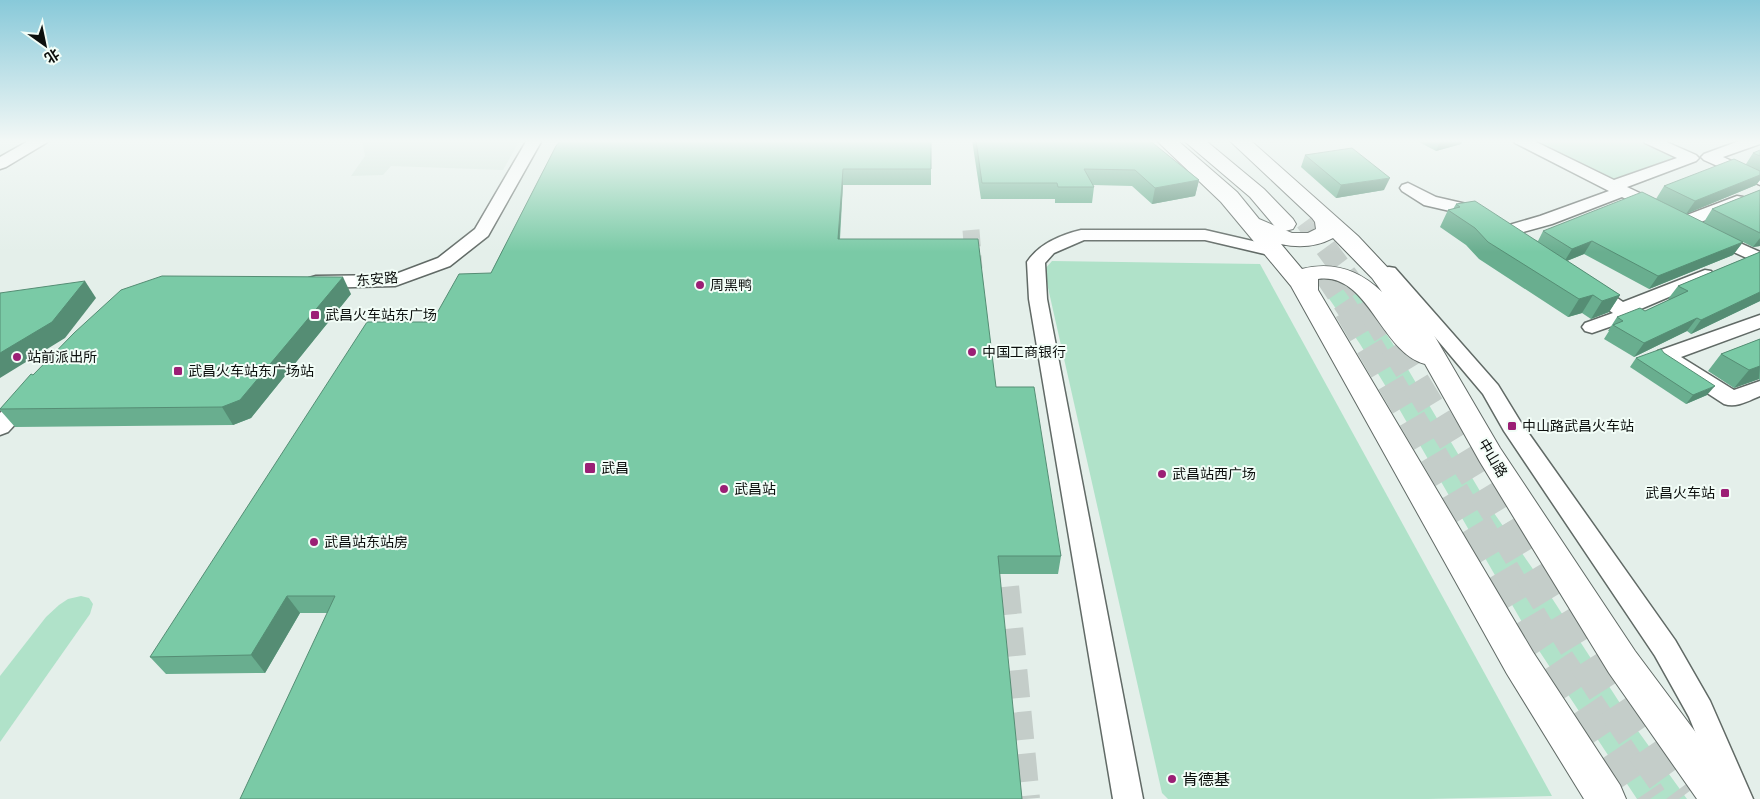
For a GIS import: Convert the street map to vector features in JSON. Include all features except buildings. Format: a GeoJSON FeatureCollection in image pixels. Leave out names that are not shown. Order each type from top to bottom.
{"type":"FeatureCollection","features":[{"type":"Feature","properties":{"kind":"main road"},"geometry":{"type":"LineString","coordinates":[[1207,177],[1250,220],[1281,238],[1297,253],[1334,261],[1350,272],[1371,294],[1397,331],[1440,366]]}},
{"type":"Feature","properties":{"kind":"main road"},"geometry":{"type":"LineString","coordinates":[[1238,177],[1257,193],[1306,290],[1520,663],[1606,799]]}},
{"type":"Feature","properties":{"kind":"main road"},"geometry":{"type":"LineString","coordinates":[[1250,220],[1277,235],[1293,240],[1309,241],[1327,232],[1326,222],[1262,177]]}},
{"type":"Feature","properties":{"kind":"main road","name":"中山路"},"geometry":{"type":"LineString","coordinates":[[1276,177],[1310,211],[1350,241],[1380,273],[1405,306],[1490,455],[1622,662],[1721,799]]}},
{"type":"Feature","properties":{"kind":"main road"},"geometry":{"type":"LineString","coordinates":[[1306,290],[1305,281],[1309,274],[1320,271],[1333,272],[1347,278],[1371,294]]}},
{"type":"Feature","properties":{"kind":"street","name":"东安路"},"geometry":{"type":"LineString","coordinates":[[294,283],[394,280],[444,262],[482,232],[513,177]]}},
{"type":"Feature","properties":{"kind":"street"},"geometry":{"type":"LineString","coordinates":[[1595,177],[1757,255]]}},
{"type":"Feature","properties":{"kind":"street"},"geometry":{"type":"LineString","coordinates":[[1505,232],[1546,220],[1646,177]]}},
{"type":"Feature","properties":{"kind":"street"},"geometry":{"type":"LineString","coordinates":[[1408,188],[1430,201],[1474,212],[1522,244]]}},
{"type":"Feature","properties":{"kind":"street"},"geometry":{"type":"LineString","coordinates":[[1685,222],[1760,191]]}},
{"type":"Feature","properties":{"kind":"street"},"geometry":{"type":"LineString","coordinates":[[1310,211],[1325,210],[1338,219],[1448,338],[1491,390],[1512,426],[1665,648],[1700,710],[1738,799]]}},
{"type":"Feature","properties":{"kind":"street"},"geometry":{"type":"LineString","coordinates":[[1128,799],[1038,299],[1036,262],[1048,249],[1081,235],[1205,235],[1281,238]]}},
{"type":"Feature","properties":{"kind":"street"},"geometry":{"type":"LineString","coordinates":[[1735,262],[1757,255]]}},
{"type":"Feature","properties":{"kind":"street"},"geometry":{"type":"LineString","coordinates":[[1621,310],[1717,270]]}},
{"type":"Feature","properties":{"kind":"street"},"geometry":{"type":"LineString","coordinates":[[1580,282],[1628,314],[1592,327]]}},
{"type":"Feature","properties":{"kind":"street"},"geometry":{"type":"LineString","coordinates":[[1760,321],[1665,356],[1732,399],[1760,388]]}},
{"type":"Feature","properties":{"kind":"street"},"geometry":{"type":"LineString","coordinates":[[0,427],[39,384]]}},
{"type":"Feature","properties":{"kind":"street"},"geometry":{"type":"LineString","coordinates":[[0,416],[21,405]]}},
{"type":"Feature","properties":{"kind":"green space"},"geometry":{"type":"Polygon","coordinates":[[[1605,177],[1618,177],[1610,180],[1605,177]]]}},
{"type":"Feature","properties":{"kind":"green space"},"geometry":{"type":"Polygon","coordinates":[[[1052,261],[1260,264],[1552,796],[1428,799],[1168,799],[1162,793],[1044,270],[1052,261]]]}},
{"type":"Feature","properties":{"kind":"green space"},"geometry":{"type":"Polygon","coordinates":[[[1315,278],[1342,279],[1363,299],[1393,344],[1487,503],[1535,572],[1638,731],[1687,799],[1637,799],[1534,643],[1394,400],[1360,344],[1315,278]]]}},
{"type":"Feature","properties":{"kind":"green space"},"geometry":{"type":"Polygon","coordinates":[[[81,596],[89,598],[93,604],[90,614],[0,742],[0,676],[46,617],[68,599],[81,596]]]}},
{"type":"Feature","properties":{"kind":"tunnel"},"geometry":{"type":"LineString","coordinates":[[1306,221],[1373,311]]}},
{"type":"Feature","properties":{"kind":"tunnel"},"geometry":{"type":"LineString","coordinates":[[971,230],[974,269]]}},
{"type":"Feature","properties":{"kind":"tunnel"},"geometry":{"type":"LineString","coordinates":[[1325,275],[1349,311]]}},
{"type":"Feature","properties":{"kind":"tunnel"},"geometry":{"type":"LineString","coordinates":[[1348,310],[1476,527]]}},
{"type":"Feature","properties":{"kind":"tunnel"},"geometry":{"type":"LineString","coordinates":[[1372,310],[1504,527]]}},
{"type":"Feature","properties":{"kind":"tunnel"},"geometry":{"type":"LineString","coordinates":[[1475,525],[1538,632],[1650,799]]}},
{"type":"Feature","properties":{"kind":"tunnel"},"geometry":{"type":"LineString","coordinates":[[1503,525],[1610,699],[1679,799]]}},
{"type":"Feature","properties":{"kind":"tunnel"},"geometry":{"type":"LineString","coordinates":[[1001,545],[1026,799]]}},
{"type":"Feature","properties":{"kind":"place","name":"周黑鸭"},"geometry":{"type":"Point","coordinates":[700,285]}},
{"type":"Feature","properties":{"kind":"place","name":"武昌火车站东广场"},"geometry":{"type":"Point","coordinates":[315,315]}},
{"type":"Feature","properties":{"kind":"place","name":"中国工商银行"},"geometry":{"type":"Point","coordinates":[972,352]}},
{"type":"Feature","properties":{"kind":"place","name":"站前派出所"},"geometry":{"type":"Point","coordinates":[17,357]}},
{"type":"Feature","properties":{"kind":"place","name":"武昌火车站东广场站"},"geometry":{"type":"Point","coordinates":[178,371]}},
{"type":"Feature","properties":{"kind":"place","name":"中山路武昌火车站"},"geometry":{"type":"Point","coordinates":[1512,426]}},
{"type":"Feature","properties":{"kind":"place","name":"武昌"},"geometry":{"type":"Point","coordinates":[590,468]}},
{"type":"Feature","properties":{"kind":"place","name":"武昌站西广场"},"geometry":{"type":"Point","coordinates":[1162,474]}},
{"type":"Feature","properties":{"kind":"place","name":"武昌站"},"geometry":{"type":"Point","coordinates":[724,489]}},
{"type":"Feature","properties":{"kind":"place","name":"武昌火车站"},"geometry":{"type":"Point","coordinates":[1725,493]}},
{"type":"Feature","properties":{"kind":"place","name":"武昌站东站房"},"geometry":{"type":"Point","coordinates":[314,542]}},
{"type":"Feature","properties":{"kind":"place","name":"肯德基"},"geometry":{"type":"Point","coordinates":[1172,779]}}]}
